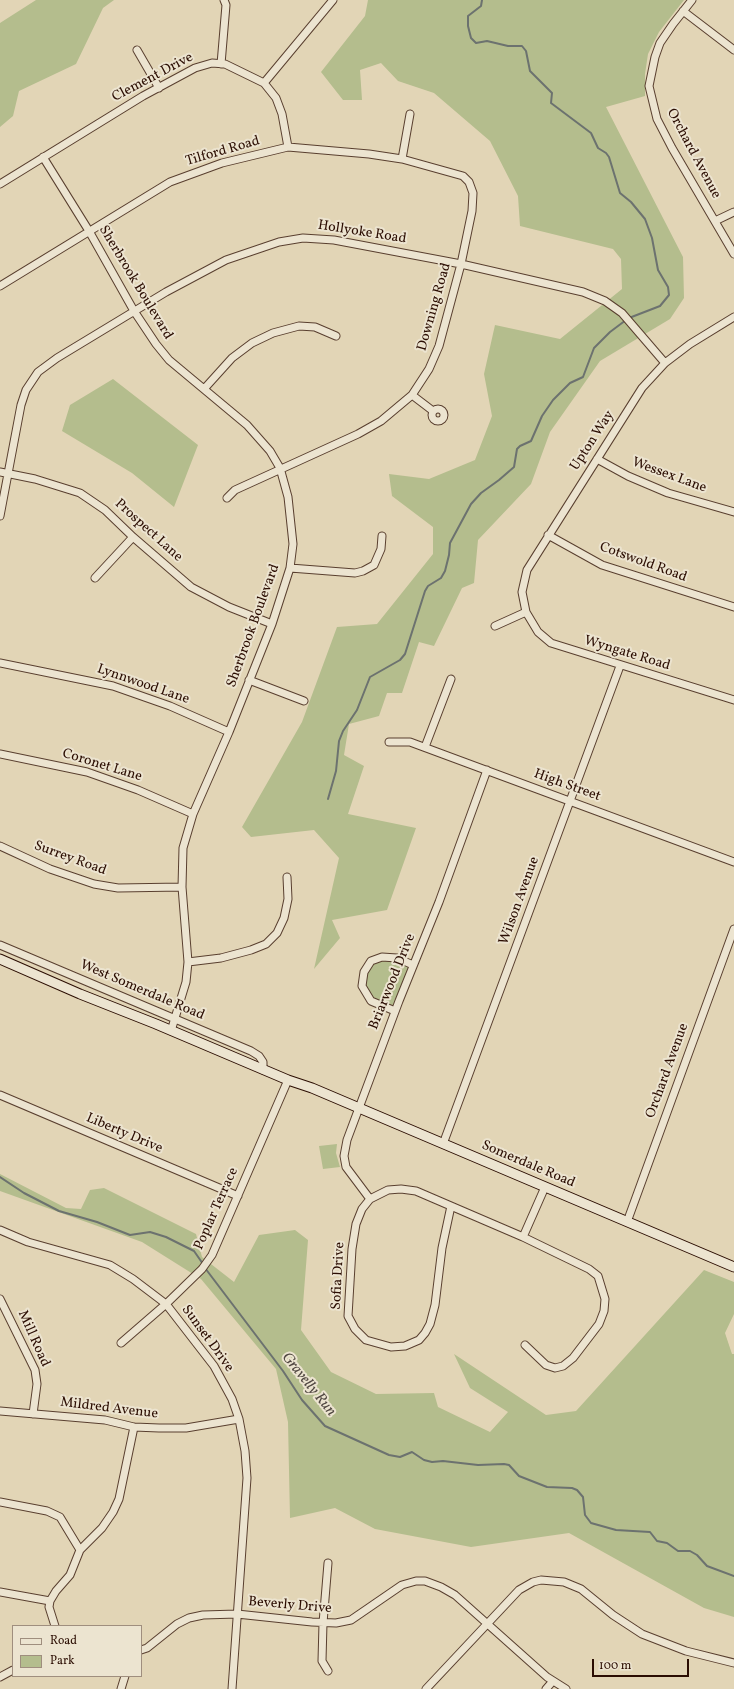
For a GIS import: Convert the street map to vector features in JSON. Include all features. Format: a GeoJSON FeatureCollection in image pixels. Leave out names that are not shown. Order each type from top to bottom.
{"type":"FeatureCollection","features":[{"type":"Feature","properties":{"kind":"main road","name":"West Somerdale Road"},"geometry":{"type":"LineString","coordinates":[[0,959],[263,1070],[312,1088]]}},
{"type":"Feature","properties":{"kind":"main road","name":"Somerdale Road"},"geometry":{"type":"LineString","coordinates":[[312,1088],[734,1267]]}},
{"type":"Feature","properties":{"kind":"street"},"geometry":{"type":"LineString","coordinates":[[221,64],[225,12],[224,0]]}},
{"type":"Feature","properties":{"kind":"street"},"geometry":{"type":"LineString","coordinates":[[264,83],[333,0]]}},
{"type":"Feature","properties":{"kind":"street","name":"Orchard Avenue"},"geometry":{"type":"LineString","coordinates":[[692,0],[660,43],[655,57],[649,86],[657,119],[734,254]]}},
{"type":"Feature","properties":{"kind":"street"},"geometry":{"type":"LineString","coordinates":[[683,11],[734,50]]}},
{"type":"Feature","properties":{"kind":"street"},"geometry":{"type":"LineString","coordinates":[[137,50],[158,88]]}},
{"type":"Feature","properties":{"kind":"street","name":"Clement Drive"},"geometry":{"type":"LineString","coordinates":[[0,184],[158,88],[195,68],[212,63],[241,70],[264,83],[276,98],[282,114],[288,148]]}},
{"type":"Feature","properties":{"kind":"street"},"geometry":{"type":"LineString","coordinates":[[402,160],[410,114]]}},
{"type":"Feature","properties":{"kind":"street","name":"Tilford Road"},"geometry":{"type":"LineString","coordinates":[[0,286],[170,182],[222,163],[288,148],[369,154],[402,160],[463,176],[469,182],[472,189]]}},
{"type":"Feature","properties":{"kind":"street","name":"Sherbrook Boulevard"},"geometry":{"type":"LineString","coordinates":[[43,157],[89,231],[134,311],[156,344],[169,360],[247,425],[270,451],[280,468],[288,497],[293,536],[290,568],[272,624],[229,732],[193,814],[183,848],[182,887],[188,962],[186,982],[171,1031]]}},
{"type":"Feature","properties":{"kind":"street","name":"Downing Road"},"geometry":{"type":"LineString","coordinates":[[227,498],[235,490],[375,424],[412,395],[429,369],[439,346],[461,264],[472,211],[472,189]]}},
{"type":"Feature","properties":{"kind":"street"},"geometry":{"type":"LineString","coordinates":[[714,221],[734,212]]}},
{"type":"Feature","properties":{"kind":"street","name":"Hollyoke Road"},"geometry":{"type":"LineString","coordinates":[[0,516],[4,473],[26,390],[38,372],[57,358],[134,311],[226,260],[279,242],[303,238],[334,240],[461,264],[583,292],[605,301],[622,313],[666,363]]}},
{"type":"Feature","properties":{"kind":"street","name":"Upton Way"},"geometry":{"type":"LineString","coordinates":[[526,612],[522,592],[527,570],[642,388],[666,363],[690,344],[734,316]]}},
{"type":"Feature","properties":{"kind":"street"},"geometry":{"type":"LineString","coordinates":[[204,389],[232,358],[252,343],[273,333],[299,326],[315,327],[336,336]]}},
{"type":"Feature","properties":{"kind":"street"},"geometry":{"type":"LineString","coordinates":[[412,395],[433,411]]}},
{"type":"Feature","properties":{"kind":"street","name":"Wessex Lane"},"geometry":{"type":"LineString","coordinates":[[597,459],[628,476],[668,493],[734,512]]}},
{"type":"Feature","properties":{"kind":"street","name":"Prospect Lane"},"geometry":{"type":"LineString","coordinates":[[4,473],[36,480],[80,493],[105,510],[133,537],[191,587],[229,607],[272,624]]}},
{"type":"Feature","properties":{"kind":"street","name":"Cotswold Road"},"geometry":{"type":"LineString","coordinates":[[548,535],[602,565],[734,607]]}},
{"type":"Feature","properties":{"kind":"street"},"geometry":{"type":"LineString","coordinates":[[290,568],[355,573],[374,565],[381,549],[382,536]]}},
{"type":"Feature","properties":{"kind":"street"},"geometry":{"type":"LineString","coordinates":[[94,578],[133,537]]}},
{"type":"Feature","properties":{"kind":"street"},"geometry":{"type":"LineString","coordinates":[[495,626],[526,612]]}},
{"type":"Feature","properties":{"kind":"street","name":"Wyngate Road"},"geometry":{"type":"LineString","coordinates":[[526,612],[538,632],[551,643],[620,666],[734,700]]}},
{"type":"Feature","properties":{"kind":"street","name":"Lynnwood Lane"},"geometry":{"type":"LineString","coordinates":[[0,663],[113,686],[170,706],[229,732]]}},
{"type":"Feature","properties":{"kind":"street","name":"Wilson Avenue"},"geometry":{"type":"LineString","coordinates":[[443,1144],[620,666]]}},
{"type":"Feature","properties":{"kind":"street"},"geometry":{"type":"LineString","coordinates":[[425,747],[451,679]]}},
{"type":"Feature","properties":{"kind":"street"},"geometry":{"type":"LineString","coordinates":[[250,680],[304,701]]}},
{"type":"Feature","properties":{"kind":"street","name":"High Street"},"geometry":{"type":"LineString","coordinates":[[389,742],[410,742],[425,747],[734,862]]}},
{"type":"Feature","properties":{"kind":"street","name":"Coronet Lane"},"geometry":{"type":"LineString","coordinates":[[0,754],[87,772],[138,790],[193,814]]}},
{"type":"Feature","properties":{"kind":"street","name":"Briarwood Drive"},"geometry":{"type":"LineString","coordinates":[[370,1199],[346,1167],[344,1156],[347,1140],[395,1011],[439,902],[487,770]]}},
{"type":"Feature","properties":{"kind":"street","name":"Surrey Road"},"geometry":{"type":"LineString","coordinates":[[0,846],[50,868],[94,884],[118,888],[182,887]]}},
{"type":"Feature","properties":{"kind":"street"},"geometry":{"type":"LineString","coordinates":[[188,962],[221,958],[251,950],[266,944],[277,933],[284,918],[288,899],[287,877]]}},
{"type":"Feature","properties":{"kind":"street","name":"Orchard Avenue"},"geometry":{"type":"LineString","coordinates":[[627,1222],[734,929]]}},
{"type":"Feature","properties":{"kind":"street","name":"West Somerdale Road"},"geometry":{"type":"LineString","coordinates":[[0,945],[174,1020],[251,1051],[259,1056],[263,1062],[263,1070]]}},
{"type":"Feature","properties":{"kind":"street"},"geometry":{"type":"LineString","coordinates":[[395,1011],[371,1001],[362,986],[364,972],[371,962],[382,957],[397,958],[413,965]]}},
{"type":"Feature","properties":{"kind":"street","name":"Poplar Terrace"},"geometry":{"type":"LineString","coordinates":[[121,1343],[166,1304],[202,1269],[212,1255],[288,1080]]}},
{"type":"Feature","properties":{"kind":"street","name":"Liberty Drive"},"geometry":{"type":"LineString","coordinates":[[0,1095],[238,1196]]}},
{"type":"Feature","properties":{"kind":"street"},"geometry":{"type":"LineString","coordinates":[[523,1237],[545,1187]]}},
{"type":"Feature","properties":{"kind":"street"},"geometry":{"type":"LineString","coordinates":[[370,1199],[388,1190],[401,1188],[416,1191],[523,1237],[572,1260],[589,1269],[598,1276],[603,1287],[605,1299],[604,1311],[598,1324],[573,1358],[563,1366],[555,1368],[546,1366],[525,1345]]}},
{"type":"Feature","properties":{"kind":"street","name":"Sofia Drive"},"geometry":{"type":"LineString","coordinates":[[370,1199],[362,1209],[356,1224],[352,1249],[348,1316],[355,1329],[366,1340],[391,1348],[405,1346],[419,1340],[430,1324],[435,1305],[447,1219],[451,1206]]}},
{"type":"Feature","properties":{"kind":"street","name":"Sunset Drive"},"geometry":{"type":"LineString","coordinates":[[0,1230],[28,1242],[110,1265],[132,1279],[166,1304],[214,1366],[232,1399],[239,1419],[245,1451],[246,1478],[232,1689]]}},
{"type":"Feature","properties":{"kind":"street","name":"Mill Road"},"geometry":{"type":"LineString","coordinates":[[0,1299],[35,1370],[37,1384],[33,1414]]}},
{"type":"Feature","properties":{"kind":"street","name":"Mildred Avenue"},"geometry":{"type":"LineString","coordinates":[[0,1411],[105,1420],[134,1427],[186,1428],[239,1419]]}},
{"type":"Feature","properties":{"kind":"street"},"geometry":{"type":"LineString","coordinates":[[55,1625],[49,1607],[50,1600],[70,1575],[80,1550],[108,1521],[119,1499],[134,1427]]}},
{"type":"Feature","properties":{"kind":"street"},"geometry":{"type":"LineString","coordinates":[[0,1502],[47,1511],[60,1517],[80,1550]]}},
{"type":"Feature","properties":{"kind":"street"},"geometry":{"type":"LineString","coordinates":[[328,1563],[323,1623],[322,1661],[328,1671]]}},
{"type":"Feature","properties":{"kind":"street"},"geometry":{"type":"LineString","coordinates":[[426,1689],[519,1590],[533,1582],[541,1580],[558,1581],[582,1590],[613,1615],[642,1634],[686,1651],[734,1663]]}},
{"type":"Feature","properties":{"kind":"street","name":"Beverly Drive"},"geometry":{"type":"LineString","coordinates":[[142,1650],[147,1648],[177,1624],[189,1618],[203,1615],[237,1614],[323,1623],[336,1623],[351,1620],[402,1585],[416,1581],[425,1581],[441,1587],[455,1595],[553,1680],[566,1689]]}},
{"type":"Feature","properties":{"kind":"street"},"geometry":{"type":"LineString","coordinates":[[0,1592],[50,1600]]}},
{"type":"Feature","properties":{"kind":"street"},"geometry":{"type":"LineString","coordinates":[[0,1677],[12,1671]]}},
{"type":"Feature","properties":{"kind":"street"},"geometry":{"type":"LineString","coordinates":[[121,1689],[125,1677]]}},
{"type":"Feature","properties":{"kind":"street"},"geometry":{"type":"LineString","coordinates":[[546,1689],[553,1680]]}},
{"type":"Feature","properties":{"kind":"green space"},"geometry":{"type":"Polygon","coordinates":[[[36,0],[114,0],[103,8],[76,64],[19,91],[13,116],[0,127],[0,23],[36,0]]]}},
{"type":"Feature","properties":{"kind":"green space"},"geometry":{"type":"Polygon","coordinates":[[[368,0],[684,0],[659,32],[648,54],[645,74],[645,96],[606,107],[683,257],[684,298],[670,319],[600,361],[550,432],[531,484],[478,540],[474,583],[462,588],[434,646],[419,642],[402,693],[387,693],[379,716],[349,724],[344,755],[364,766],[348,814],[416,828],[387,910],[332,920],[340,938],[314,969],[339,858],[314,830],[251,837],[242,827],[302,722],[337,627],[377,624],[433,554],[433,527],[392,496],[389,474],[429,479],[475,460],[492,416],[484,374],[495,325],[560,339],[622,289],[621,259],[613,249],[520,226],[518,196],[490,141],[434,93],[398,81],[381,63],[360,70],[362,100],[343,100],[321,72],[365,16],[368,0]]]}},
{"type":"Feature","properties":{"kind":"green space"},"geometry":{"type":"Polygon","coordinates":[[[113,379],[198,445],[174,507],[132,473],[62,431],[70,405],[113,379]]]}},
{"type":"Feature","properties":{"kind":"green space"},"geometry":{"type":"Polygon","coordinates":[[[382,957],[413,965],[395,1011],[377,1004],[364,992],[367,965],[382,957]]]}},
{"type":"Feature","properties":{"kind":"green space"},"geometry":{"type":"Polygon","coordinates":[[[337,1144],[336,1153],[340,1167],[323,1169],[319,1146],[337,1144]]]}},
{"type":"Feature","properties":{"kind":"green space"},"geometry":{"type":"Polygon","coordinates":[[[0,1174],[66,1208],[81,1209],[90,1190],[104,1188],[196,1234],[202,1257],[234,1282],[259,1235],[295,1230],[308,1240],[301,1330],[331,1372],[376,1394],[434,1393],[438,1407],[490,1432],[508,1412],[470,1388],[454,1354],[546,1415],[576,1411],[704,1270],[734,1282],[734,1314],[725,1333],[732,1354],[734,1354],[734,1617],[704,1608],[569,1533],[471,1547],[375,1529],[335,1508],[290,1518],[288,1422],[276,1369],[201,1279],[142,1242],[0,1191],[0,1174]]]}},
{"type":"Feature","properties":{"kind":"waterway"},"geometry":{"type":"LineString","coordinates":[[482,0],[481,6],[468,16],[468,26],[471,38],[476,43],[487,41],[508,46],[522,46],[526,51],[530,71],[552,93],[551,103],[591,133],[598,148],[609,157],[620,193],[631,202],[645,219],[652,238],[658,270],[668,287],[669,295],[660,306],[629,318]]}},
{"type":"Feature","properties":{"kind":"waterway"},"geometry":{"type":"LineString","coordinates":[[328,799],[336,771],[339,741],[343,731],[357,710],[370,677],[400,660],[405,654],[425,591],[428,586],[441,578],[445,571],[450,543],[471,504],[481,493],[514,467],[517,449],[531,441],[542,416],[553,400],[570,383],[583,377],[594,348],[610,332],[626,320]]}},
{"type":"Feature","properties":{"kind":"waterway","name":"Gravelly Run"},"geometry":{"type":"LineString","coordinates":[[0,1177],[24,1193],[59,1211],[97,1222],[130,1235],[150,1232],[166,1237],[194,1251],[203,1264]]}},
{"type":"Feature","properties":{"kind":"waterway","name":"Gravelly Run"},"geometry":{"type":"LineString","coordinates":[[205,1268],[283,1371],[302,1400],[325,1426],[389,1455],[400,1457],[412,1452],[424,1460],[432,1462],[443,1461],[478,1465],[504,1464],[509,1465],[519,1476],[547,1487],[572,1488],[577,1490],[583,1497],[585,1515],[591,1523],[616,1530],[650,1532],[657,1541],[667,1543],[678,1551],[690,1551],[697,1555],[707,1566],[734,1576]]}}]}
